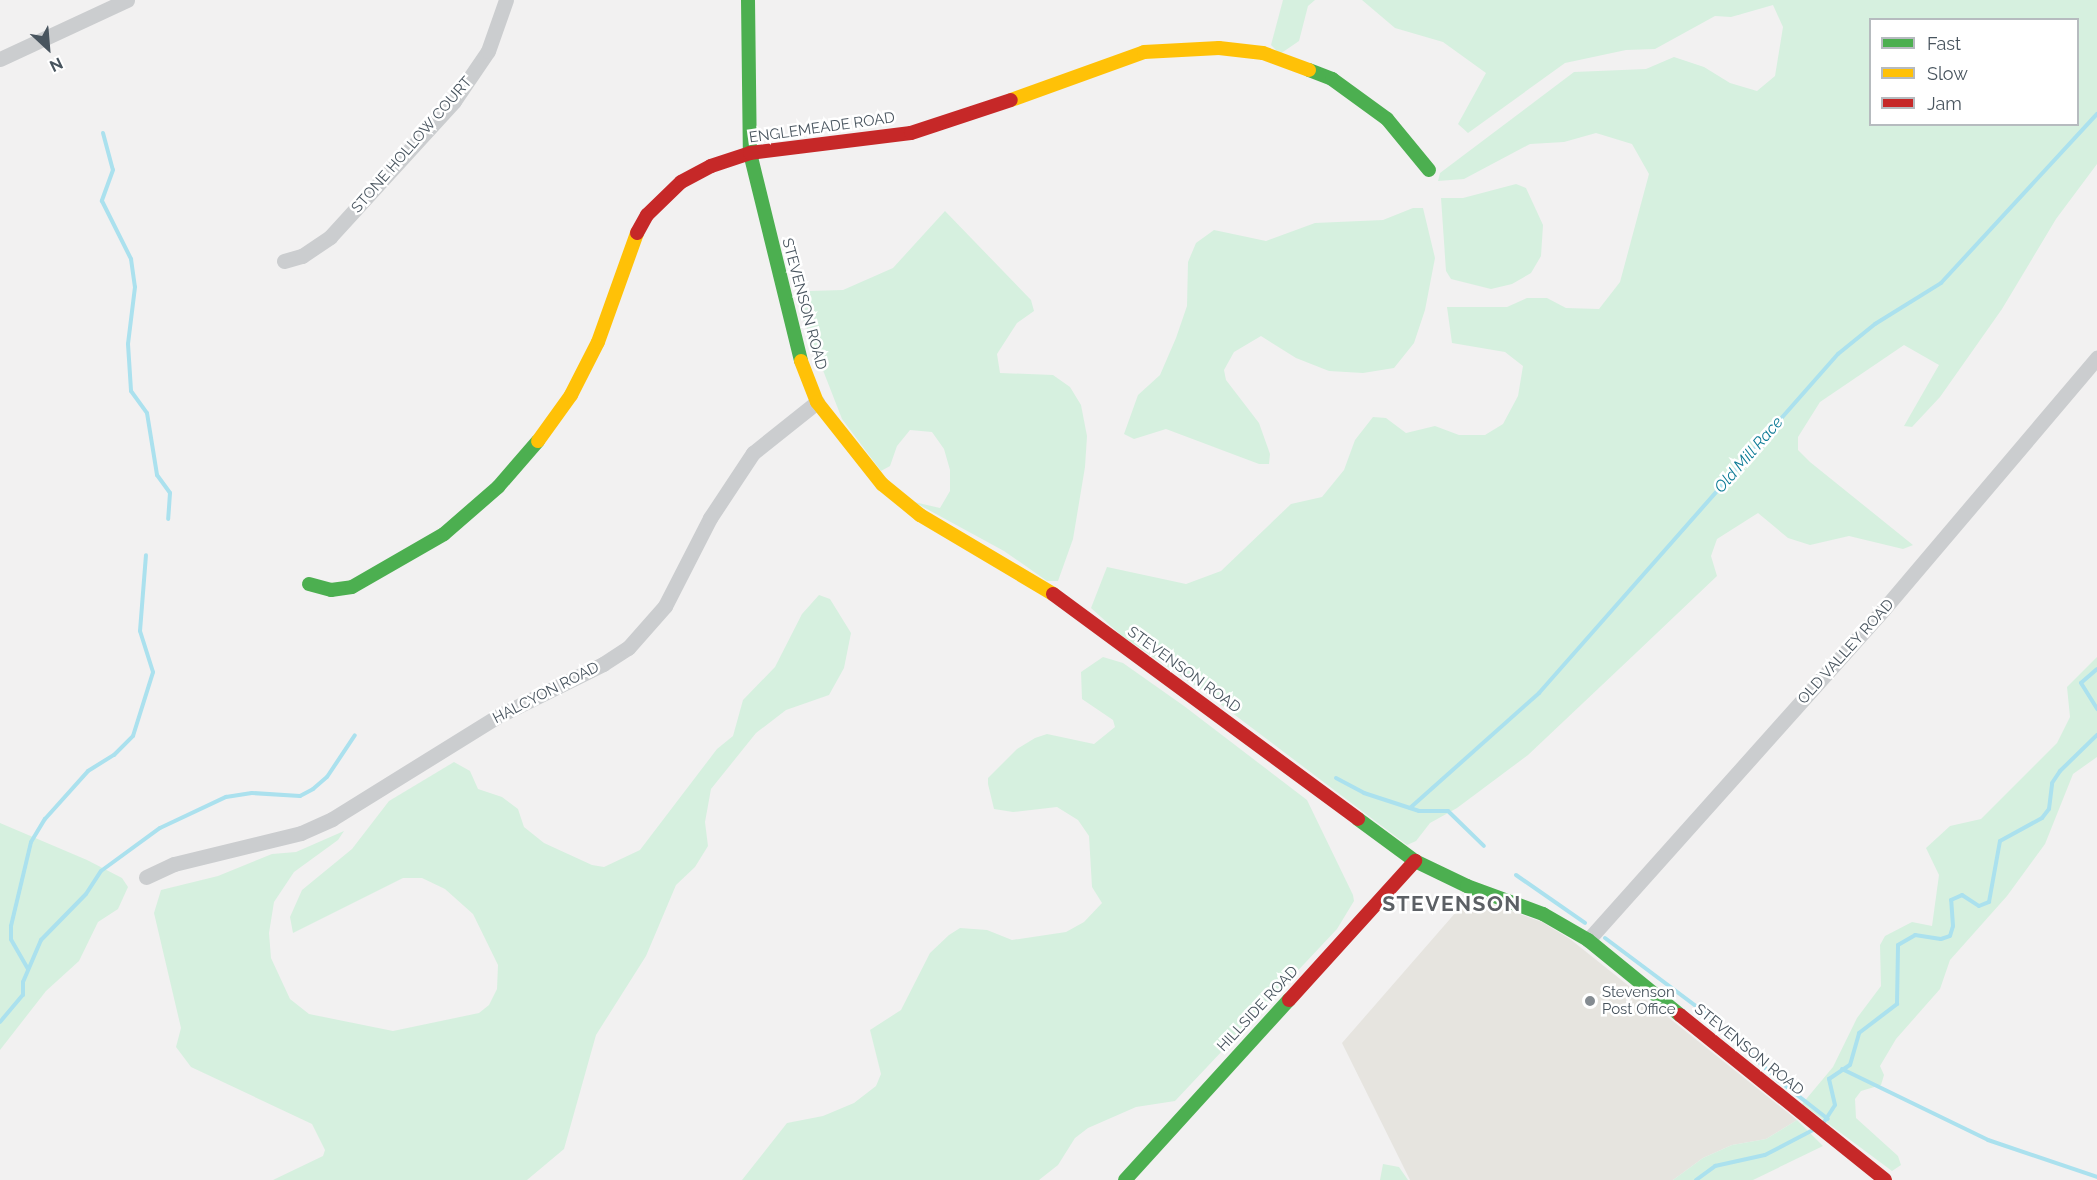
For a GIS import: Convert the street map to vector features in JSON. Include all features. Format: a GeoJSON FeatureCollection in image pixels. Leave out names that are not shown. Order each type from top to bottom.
{"type":"FeatureCollection","features":[{"type":"Feature","properties":{"kind":"street"},"geometry":{"type":"LineString","coordinates":[[0,59],[127,0]]}},
{"type":"Feature","properties":{"kind":"street","name":"STONE HOLLOW COURT"},"geometry":{"type":"LineString","coordinates":[[285,261],[309,252],[330,237],[454,101],[488,51],[506,0]]}},
{"type":"Feature","properties":{"kind":"street","name":"STEVENSON ROAD"},"geometry":{"type":"LineString","coordinates":[[748,0],[750,153],[794,342],[817,402],[861,461],[901,502],[1040,584],[1415,861],[1467,886],[1543,914],[1588,940],[1885,1180]]}},
{"type":"Feature","properties":{"kind":"street","name":"ENGLEMEADE ROAD"},"geometry":{"type":"LineString","coordinates":[[309,584],[331,590],[352,587],[376,576],[444,534],[498,487],[526,457],[571,395],[598,342],[628,246],[646,215],[681,182],[750,153],[911,133],[981,113],[1144,52],[1219,48],[1263,52],[1332,79],[1387,119],[1430,170]]}},
{"type":"Feature","properties":{"kind":"street","name":"OLD VALLEY ROAD"},"geometry":{"type":"LineString","coordinates":[[1588,940],[1883,610],[2097,358]]}},
{"type":"Feature","properties":{"kind":"street","name":"HALCYON ROAD"},"geometry":{"type":"LineString","coordinates":[[146,877],[174,864],[302,833],[332,819],[500,715],[603,664],[628,648],[665,606],[710,518],[753,453],[817,402]]}},
{"type":"Feature","properties":{"kind":"street","name":"HILLSIDE ROAD"},"geometry":{"type":"LineString","coordinates":[[1125,1180],[1415,861]]}},
{"type":"Feature","properties":{"kind":"shaded area"},"geometry":{"type":"Polygon","coordinates":[[[1470,896],[1542,922],[1570,939],[1797,1120],[1766,1139],[1732,1145],[1703,1158],[1673,1180],[1410,1180],[1342,1043],[1470,896]]]}},
{"type":"Feature","properties":{"kind":"green space"},"geometry":{"type":"Polygon","coordinates":[[[1283,0],[1315,0],[1308,6],[1299,41],[1280,54],[1271,45],[1283,0]]]}},
{"type":"Feature","properties":{"kind":"green space"},"geometry":{"type":"Polygon","coordinates":[[[1362,0],[2097,0],[2097,164],[2056,219],[2002,309],[1940,397],[1912,427],[1904,426],[1939,365],[1904,345],[1820,402],[1798,437],[1798,450],[1810,462],[1913,545],[1903,549],[1849,536],[1810,545],[1788,538],[1758,513],[1717,539],[1711,556],[1717,576],[1637,652],[1528,755],[1457,808],[1430,823],[1416,841],[1407,845],[1203,691],[1122,636],[1091,608],[1107,567],[1186,584],[1221,571],[1291,504],[1322,497],[1344,470],[1355,440],[1373,417],[1386,418],[1406,433],[1435,426],[1459,435],[1485,435],[1503,424],[1518,396],[1523,366],[1505,352],[1452,343],[1447,307],[1507,307],[1527,298],[1547,298],[1566,308],[1599,309],[1620,282],[1649,174],[1632,144],[1596,133],[1564,142],[1530,144],[1464,179],[1438,181],[1440,173],[1574,72],[1646,69],[1674,57],[1704,67],[1730,83],[1757,91],[1775,76],[1783,27],[1773,5],[1731,17],[1715,16],[1655,49],[1626,50],[1565,63],[1468,133],[1458,124],[1486,73],[1443,42],[1395,28],[1362,0]]]}},
{"type":"Feature","properties":{"kind":"green space"},"geometry":{"type":"Polygon","coordinates":[[[1516,184],[1526,188],[1543,225],[1541,256],[1531,273],[1512,284],[1491,289],[1451,279],[1446,271],[1441,198],[1463,198],[1516,184]]]}},
{"type":"Feature","properties":{"kind":"green space"},"geometry":{"type":"Polygon","coordinates":[[[1413,208],[1423,208],[1435,258],[1425,310],[1414,343],[1394,368],[1363,373],[1329,371],[1296,358],[1261,336],[1234,352],[1224,370],[1226,380],[1259,423],[1270,454],[1269,464],[1259,464],[1166,429],[1134,439],[1124,434],[1138,395],[1160,375],[1176,338],[1187,306],[1188,262],[1196,243],[1214,230],[1266,241],[1315,223],[1383,220],[1413,208]]]}},
{"type":"Feature","properties":{"kind":"green space"},"geometry":{"type":"Polygon","coordinates":[[[945,211],[1031,300],[1034,311],[1017,323],[997,354],[1000,373],[1053,375],[1070,387],[1081,405],[1087,436],[1085,467],[1073,539],[1058,581],[1047,581],[1004,551],[914,502],[940,508],[950,491],[950,470],[944,449],[932,432],[910,430],[897,446],[890,466],[881,471],[842,419],[803,319],[803,299],[810,291],[843,290],[893,268],[945,211]]]}},
{"type":"Feature","properties":{"kind":"green space"},"geometry":{"type":"Polygon","coordinates":[[[819,595],[830,599],[851,633],[844,668],[829,695],[786,710],[756,733],[711,789],[705,822],[708,846],[695,867],[676,885],[646,956],[596,1035],[564,1149],[527,1180],[273,1180],[323,1156],[325,1150],[312,1124],[191,1067],[176,1047],[181,1028],[154,913],[161,890],[218,876],[272,854],[296,852],[344,831],[338,840],[294,872],[274,902],[269,933],[271,958],[290,999],[309,1014],[393,1031],[479,1013],[489,1005],[497,989],[498,965],[473,914],[445,889],[422,878],[403,878],[293,933],[290,917],[302,890],[352,849],[389,801],[454,762],[470,771],[478,789],[502,797],[518,809],[524,827],[544,843],[592,865],[604,867],[640,850],[717,749],[733,736],[743,700],[775,667],[802,614],[819,595]]]}},
{"type":"Feature","properties":{"kind":"green space"},"geometry":{"type":"Polygon","coordinates":[[[1103,657],[1123,663],[1184,706],[1307,800],[1353,895],[1354,901],[1337,929],[1175,1101],[1136,1107],[1088,1128],[1075,1138],[1058,1165],[1039,1180],[742,1180],[787,1123],[823,1116],[854,1103],[876,1086],[881,1074],[870,1030],[901,1010],[930,953],[949,935],[960,928],[987,930],[1012,940],[1066,932],[1084,922],[1102,903],[1092,887],[1089,836],[1078,820],[1057,807],[1013,812],[994,809],[988,778],[1017,749],[1035,738],[1047,734],[1094,744],[1115,727],[1113,720],[1082,699],[1081,672],[1103,657]]]}},
{"type":"Feature","properties":{"kind":"green space"},"geometry":{"type":"Polygon","coordinates":[[[2097,657],[2097,757],[2073,774],[2045,844],[2007,896],[1950,960],[1940,989],[1896,1039],[1880,1066],[1884,1075],[1881,1085],[1861,1091],[1855,1099],[1856,1118],[1898,1156],[1901,1165],[1892,1171],[1802,1104],[1833,1067],[1857,1018],[1881,986],[1880,945],[1885,936],[1912,922],[1932,926],[1939,875],[1926,848],[1950,826],[1981,819],[2057,743],[2070,717],[2067,687],[2097,657]]]}},
{"type":"Feature","properties":{"kind":"green space"},"geometry":{"type":"Polygon","coordinates":[[[0,823],[87,860],[122,878],[128,887],[118,909],[98,922],[79,961],[46,991],[0,1050],[0,823]]]}},
{"type":"Feature","properties":{"kind":"green space"},"geometry":{"type":"Polygon","coordinates":[[[1797,1120],[1823,1146],[1753,1180],[1673,1180],[1703,1158],[1732,1145],[1766,1139],[1797,1120]]]}},
{"type":"Feature","properties":{"kind":"green space"},"geometry":{"type":"Polygon","coordinates":[[[1383,1164],[1399,1167],[1408,1180],[1380,1180],[1383,1164]]]}},
{"type":"Feature","properties":{"kind":"waterway","name":"Old Mill Race"},"geometry":{"type":"LineString","coordinates":[[1410,808],[1539,693],[1838,354],[1875,324],[1941,283],[2097,114]]}},
{"type":"Feature","properties":{"kind":"waterway"},"geometry":{"type":"LineString","coordinates":[[103,133],[113,170],[102,201],[131,259],[135,287],[128,344],[131,391],[147,413],[157,475],[170,493],[168,519]]}},
{"type":"Feature","properties":{"kind":"waterway"},"geometry":{"type":"LineString","coordinates":[[28,969],[11,939],[11,926],[31,842],[45,819],[88,771],[114,755],[133,736],[153,672],[140,631],[146,555]]}},
{"type":"Feature","properties":{"kind":"waterway"},"geometry":{"type":"LineString","coordinates":[[2097,669],[2081,683],[2097,709]]}},
{"type":"Feature","properties":{"kind":"waterway"},"geometry":{"type":"LineString","coordinates":[[0,1022],[23,995],[23,982],[41,940],[86,894],[101,871],[160,828],[226,797],[252,793],[300,796],[327,777],[355,735]]}},
{"type":"Feature","properties":{"kind":"waterway"},"geometry":{"type":"LineString","coordinates":[[1824,1122],[1835,1105],[1829,1079],[1850,1065],[1859,1033],[1897,1004],[1898,945],[1915,935],[1941,939],[1950,936],[1953,926],[1951,900],[1962,895],[1979,906],[1989,902],[2000,841],[2042,818],[2049,809],[2052,783],[2060,771],[2097,735]]}},
{"type":"Feature","properties":{"kind":"waterway","name":"Old Mill Race"},"geometry":{"type":"LineString","coordinates":[[1336,778],[1364,793],[1419,811],[1448,811],[1484,846]]}},
{"type":"Feature","properties":{"kind":"waterway"},"geometry":{"type":"LineString","coordinates":[[1516,875],[1585,923]]}},
{"type":"Feature","properties":{"kind":"waterway"},"geometry":{"type":"LineString","coordinates":[[1605,938],[1712,1018],[1778,1080],[1828,1119]]}},
{"type":"Feature","properties":{"kind":"waterway"},"geometry":{"type":"LineString","coordinates":[[1842,1069],[1988,1140],[2097,1177]]}},
{"type":"Feature","properties":{"kind":"waterway"},"geometry":{"type":"LineString","coordinates":[[1696,1180],[1715,1166],[1765,1155],[1813,1130]]}},
{"type":"Feature","properties":{"kind":"traffic: fast"},"geometry":{"type":"LineString","coordinates":[[748,0],[750,153],[801,361]]}},
{"type":"Feature","properties":{"kind":"traffic: fast"},"geometry":{"type":"LineString","coordinates":[[1309,70],[1332,79],[1387,119],[1429,170]]}},
{"type":"Feature","properties":{"kind":"traffic: fast"},"geometry":{"type":"LineString","coordinates":[[309,584],[331,590],[352,587],[444,534],[498,487],[538,441]]}},
{"type":"Feature","properties":{"kind":"traffic: fast"},"geometry":{"type":"LineString","coordinates":[[1358,819],[1415,861],[1467,886],[1543,914],[1588,940],[1680,1015]]}},
{"type":"Feature","properties":{"kind":"traffic: fast"},"geometry":{"type":"LineString","coordinates":[[1125,1180],[1289,1000]]}},
{"type":"Feature","properties":{"kind":"traffic: slow"},"geometry":{"type":"LineString","coordinates":[[1011,100],[1144,52],[1219,48],[1263,53],[1309,70]]}},
{"type":"Feature","properties":{"kind":"traffic: slow"},"geometry":{"type":"LineString","coordinates":[[538,441],[571,395],[598,342],[637,233]]}},
{"type":"Feature","properties":{"kind":"traffic: slow"},"geometry":{"type":"LineString","coordinates":[[801,361],[817,402],[882,484],[920,515],[1053,594]]}},
{"type":"Feature","properties":{"kind":"traffic: jam"},"geometry":{"type":"LineString","coordinates":[[637,233],[647,215],[681,182],[711,166],[750,153],[911,133],[1011,100]]}},
{"type":"Feature","properties":{"kind":"traffic: jam"},"geometry":{"type":"LineString","coordinates":[[1053,594],[1358,819]]}},
{"type":"Feature","properties":{"kind":"traffic: jam"},"geometry":{"type":"LineString","coordinates":[[1289,1000],[1415,861]]}},
{"type":"Feature","properties":{"kind":"traffic: jam"},"geometry":{"type":"LineString","coordinates":[[1680,1015],[1885,1180]]}},
{"type":"Feature","properties":{"kind":"place","name":"Stevenson Post Office"},"geometry":{"type":"Point","coordinates":[1590,1001]}},
{"type":"Feature","properties":{"kind":"district","name":"STEVENSON"},"geometry":{"type":"Point","coordinates":[1452,904]}}]}
